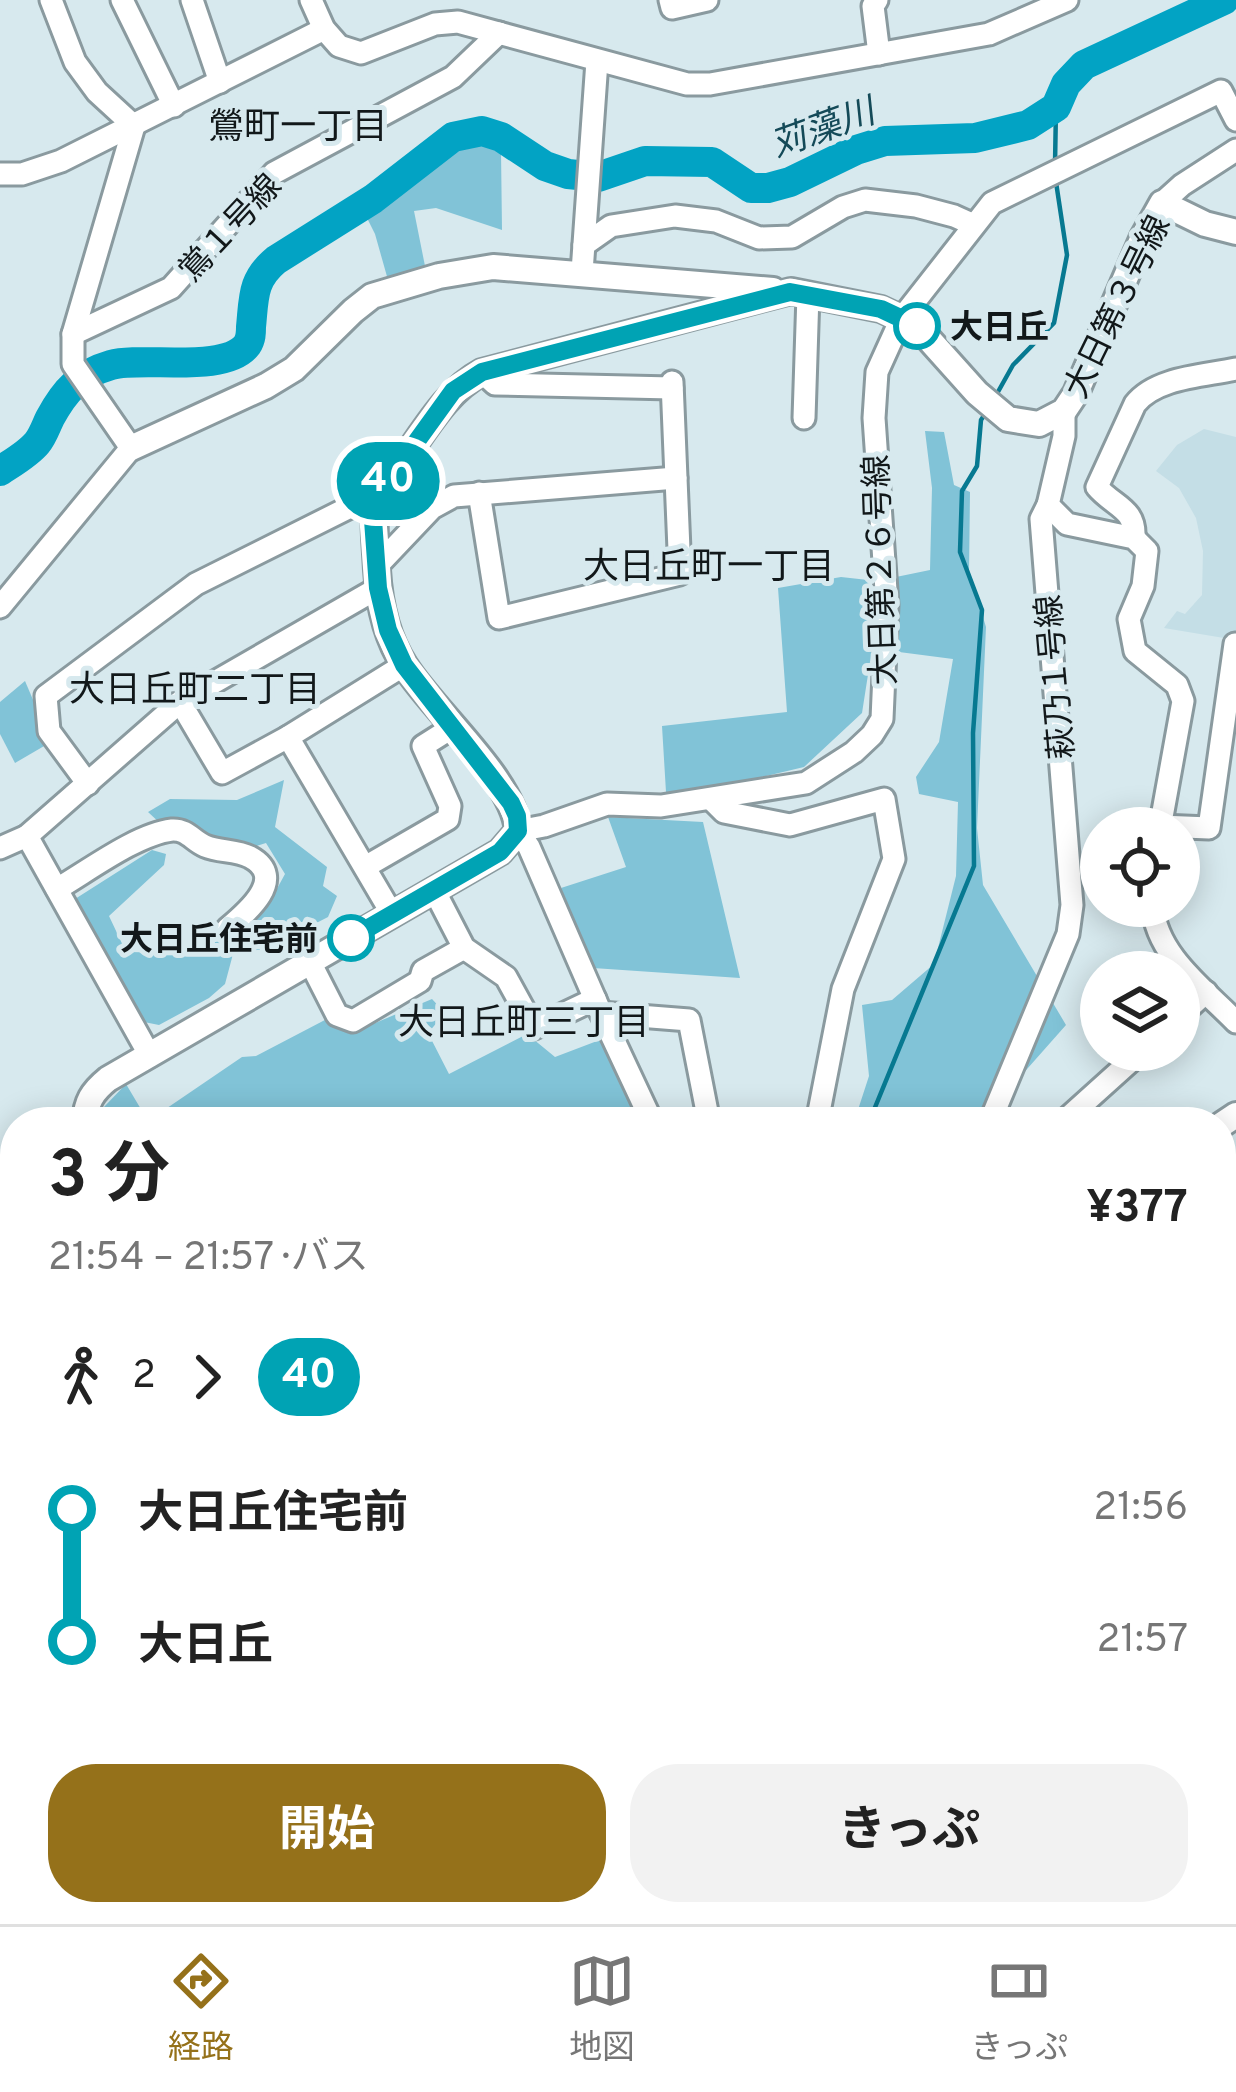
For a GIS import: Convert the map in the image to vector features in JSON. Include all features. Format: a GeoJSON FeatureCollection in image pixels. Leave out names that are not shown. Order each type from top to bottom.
{"type":"FeatureCollection","features":[{"type":"Feature","properties":{"kind":"street"},"geometry":{"type":"LineString","coordinates":[[51,0],[75,62],[97,92],[134,126]]}},
{"type":"Feature","properties":{"kind":"street"},"geometry":{"type":"LineString","coordinates":[[122,0],[174,106]]}},
{"type":"Feature","properties":{"kind":"street"},"geometry":{"type":"LineString","coordinates":[[192,0],[220,82]]}},
{"type":"Feature","properties":{"kind":"street"},"geometry":{"type":"LineString","coordinates":[[310,0],[324,29],[339,46],[361,52],[435,24],[458,22],[687,84],[710,84],[989,34],[1057,2]]}},
{"type":"Feature","properties":{"kind":"street"},"geometry":{"type":"LineString","coordinates":[[670,0],[672,8],[707,0]]}},
{"type":"Feature","properties":{"kind":"street"},"geometry":{"type":"LineString","coordinates":[[877,0],[873,6],[879,54]]}},
{"type":"Feature","properties":{"kind":"street"},"geometry":{"type":"LineString","coordinates":[[0,199],[3,174],[22,174],[61,161],[324,29]]}},
{"type":"Feature","properties":{"kind":"street","name":"鴬１号線"},"geometry":{"type":"LineString","coordinates":[[73,334],[171,288],[274,173],[454,77],[499,33]]}},
{"type":"Feature","properties":{"kind":"street"},"geometry":{"type":"LineString","coordinates":[[581,272],[597,61]]}},
{"type":"Feature","properties":{"kind":"street"},"geometry":{"type":"LineString","coordinates":[[901,320],[992,203],[1221,91],[1236,120]]}},
{"type":"Feature","properties":{"kind":"street"},"geometry":{"type":"LineString","coordinates":[[131,448],[73,364],[73,334],[134,126]]}},
{"type":"Feature","properties":{"kind":"street"},"geometry":{"type":"LineString","coordinates":[[1162,203],[1236,150]]}},
{"type":"Feature","properties":{"kind":"street"},"geometry":{"type":"LineString","coordinates":[[584,238],[611,226],[674,216],[716,221],[759,238],[793,237],[843,207],[865,200],[916,206],[974,225]]}},
{"type":"Feature","properties":{"kind":"street","name":"大日第３号線"},"geometry":{"type":"LineString","coordinates":[[380,492],[453,391],[482,372],[799,293],[881,309],[917,326],[1008,419],[1039,424],[1064,411],[1076,393],[1162,203],[1205,224],[1236,232]]}},
{"type":"Feature","properties":{"kind":"street"},"geometry":{"type":"LineString","coordinates":[[0,607],[131,448],[294,369],[372,296],[439,276],[493,267],[799,293],[804,418]]}},
{"type":"Feature","properties":{"kind":"street","name":"大日第２６号線"},"geometry":{"type":"LineString","coordinates":[[518,831],[607,804],[661,806],[806,783],[872,735],[882,719],[887,605],[874,418],[877,372],[901,320]]}},
{"type":"Feature","properties":{"kind":"street"},"geometry":{"type":"LineString","coordinates":[[1134,538],[1131,516],[1097,487],[1135,404],[1143,394],[1164,385],[1236,369]]}},
{"type":"Feature","properties":{"kind":"street"},"geometry":{"type":"LineString","coordinates":[[478,493],[499,618],[680,574],[672,385],[495,384],[482,372]]}},
{"type":"Feature","properties":{"kind":"street","name":"萩乃１号線"},"geometry":{"type":"LineString","coordinates":[[996,1107],[1067,934],[1072,904],[1041,520],[1064,436],[1064,411]]}},
{"type":"Feature","properties":{"kind":"street"},"geometry":{"type":"LineString","coordinates":[[0,848],[27,836],[180,702],[378,577],[432,508],[454,496],[478,493],[676,478]]}},
{"type":"Feature","properties":{"kind":"street"},"geometry":{"type":"LineString","coordinates":[[380,492],[373,520],[388,630],[404,665],[511,803],[518,831],[645,1107]]}},
{"type":"Feature","properties":{"kind":"street"},"geometry":{"type":"LineString","coordinates":[[88,784],[49,731],[46,696],[196,584],[380,492]]}},
{"type":"Feature","properties":{"kind":"street"},"geometry":{"type":"LineString","coordinates":[[1048,505],[1067,524],[1134,538],[1148,551],[1143,586],[1129,619],[1135,651],[1177,685],[1183,701],[1164,807]]}},
{"type":"Feature","properties":{"kind":"street"},"geometry":{"type":"LineString","coordinates":[[1200,828],[1209,828],[1231,643]]}},
{"type":"Feature","properties":{"kind":"street"},"geometry":{"type":"LineString","coordinates":[[180,702],[222,772],[289,737],[404,665]]}},
{"type":"Feature","properties":{"kind":"street"},"geometry":{"type":"LineString","coordinates":[[365,867],[448,819],[450,806],[423,746],[453,727]]}},
{"type":"Feature","properties":{"kind":"street"},"geometry":{"type":"LineString","coordinates":[[289,737],[392,914]]}},
{"type":"Feature","properties":{"kind":"street"},"geometry":{"type":"LineString","coordinates":[[712,800],[724,812],[790,825],[884,799],[894,859],[843,989],[821,1107]]}},
{"type":"Feature","properties":{"kind":"street"},"geometry":{"type":"LineString","coordinates":[[57,889],[140,841],[174,830],[186,832],[203,845],[251,858],[262,869],[265,885],[259,902],[227,929]]}},
{"type":"Feature","properties":{"kind":"street"},"geometry":{"type":"LineString","coordinates":[[86,1107],[94,1090],[108,1079],[500,852],[518,831]]}},
{"type":"Feature","properties":{"kind":"street"},"geometry":{"type":"LineString","coordinates":[[27,836],[150,1056]]}},
{"type":"Feature","properties":{"kind":"street"},"geometry":{"type":"LineString","coordinates":[[434,890],[464,948],[506,977],[534,1028],[598,1006],[689,1020],[706,1107]]}},
{"type":"Feature","properties":{"kind":"street"},"geometry":{"type":"LineString","coordinates":[[1158,927],[1171,956],[1236,1022]]}},
{"type":"Feature","properties":{"kind":"street"},"geometry":{"type":"LineString","coordinates":[[310,962],[337,1015],[352,1021],[420,981],[423,971],[464,948]]}},
{"type":"Feature","properties":{"kind":"street"},"geometry":{"type":"LineString","coordinates":[[1200,998],[1206,992]]}},
{"type":"Feature","properties":{"kind":"street"},"geometry":{"type":"LineString","coordinates":[[1079,1107],[1119,1071]]}},
{"type":"Feature","properties":{"kind":"shaded area"},"geometry":{"type":"Polygon","coordinates":[[[481,138],[496,142],[501,151],[502,230],[436,208],[414,211],[426,271],[388,280],[363,210],[453,143],[481,138]]]}},
{"type":"Feature","properties":{"kind":"shaded area"},"geometry":{"type":"Polygon","coordinates":[[[1204,429],[1236,437],[1236,640],[1164,628],[1177,611],[1185,614],[1202,595],[1203,551],[1196,518],[1179,488],[1156,471],[1177,445],[1204,429]]]}},
{"type":"Feature","properties":{"kind":"shaded area"},"geometry":{"type":"Polygon","coordinates":[[[925,431],[944,432],[954,485],[970,492],[969,571],[986,627],[977,828],[983,885],[1066,1025],[998,1102],[1001,1107],[859,1107],[869,1076],[862,1005],[892,1000],[934,964],[956,876],[958,802],[919,794],[916,777],[939,742],[953,659],[899,652],[896,577],[930,570],[932,488],[925,431]]]}},
{"type":"Feature","properties":{"kind":"shaded area"},"geometry":{"type":"Polygon","coordinates":[[[841,577],[868,580],[877,617],[862,713],[804,767],[702,791],[666,792],[662,726],[787,712],[778,588],[841,577]]]}},
{"type":"Feature","properties":{"kind":"shaded area"},"geometry":{"type":"Polygon","coordinates":[[[25,681],[51,742],[15,763],[0,734],[0,702],[25,681]]]}},
{"type":"Feature","properties":{"kind":"shaded area"},"geometry":{"type":"Polygon","coordinates":[[[284,780],[275,827],[327,867],[323,886],[337,896],[328,917],[268,948],[233,954],[225,984],[209,998],[159,1025],[144,1022],[75,899],[152,850],[166,854],[164,865],[109,916],[126,952],[188,953],[222,937],[267,907],[285,874],[266,843],[234,853],[176,838],[148,812],[170,799],[237,800],[284,780]]]}},
{"type":"Feature","properties":{"kind":"shaded area"},"geometry":{"type":"Polygon","coordinates":[[[608,817],[703,822],[740,978],[593,968],[561,888],[626,867],[608,817]]]}},
{"type":"Feature","properties":{"kind":"shaded area"},"geometry":{"type":"Polygon","coordinates":[[[432,999],[445,1013],[428,1033],[449,1074],[527,1034],[555,1057],[605,1038],[633,1107],[169,1107],[242,1057],[256,1056],[344,1010],[361,1029],[432,999]]]}},
{"type":"Feature","properties":{"kind":"shaded area"},"geometry":{"type":"Polygon","coordinates":[[[126,1084],[140,1107],[104,1107],[126,1084]]]}},
{"type":"Feature","properties":{"kind":"waterway","name":"苅藻川"},"geometry":{"type":"LineString","coordinates":[[0,471],[33,447],[62,399],[90,373],[125,363],[203,362],[236,354],[249,340],[256,290],[268,267],[373,199],[453,137],[482,131],[501,137],[545,166],[568,174],[598,177],[645,161],[712,162],[751,188],[768,188],[885,141],[975,138],[1028,125],[1056,107],[1066,84],[1084,65],[1224,0]]}},
{"type":"Feature","properties":{"kind":"waterway"},"geometry":{"type":"LineString","coordinates":[[1055,165],[1056,107]]}},
{"type":"Feature","properties":{"kind":"waterway"},"geometry":{"type":"LineString","coordinates":[[994,399],[1013,365],[1054,323],[1067,255],[1056,182]]}},
{"type":"Feature","properties":{"kind":"waterway"},"geometry":{"type":"LineString","coordinates":[[875,1107],[974,866],[973,733],[982,610],[960,552],[962,491],[977,466],[985,414]]}},
{"type":"Feature","properties":{"kind":"bus line","name":"40"},"geometry":{"type":"LineString","coordinates":[[351,938],[500,852],[518,831],[511,803],[404,665],[388,630],[378,588],[373,520],[380,492],[453,391],[482,372],[790,292],[881,309],[917,326]]}},
{"type":"Feature","properties":{"kind":"place","name":"大日丘"},"geometry":{"type":"Point","coordinates":[917,326]}},
{"type":"Feature","properties":{"kind":"place","name":"大日丘住宅前"},"geometry":{"type":"Point","coordinates":[351,938]}},
{"type":"Feature","properties":{"kind":"district","name":"鶯町一丁目"},"geometry":{"type":"Point","coordinates":[298,125]}},
{"type":"Feature","properties":{"kind":"district","name":"大日丘町一丁目"},"geometry":{"type":"Point","coordinates":[709,565]}},
{"type":"Feature","properties":{"kind":"district","name":"大日丘町二丁目"},"geometry":{"type":"Point","coordinates":[195,688]}},
{"type":"Feature","properties":{"kind":"district","name":"大日丘町三丁目"},"geometry":{"type":"Point","coordinates":[524,1021]}}]}
